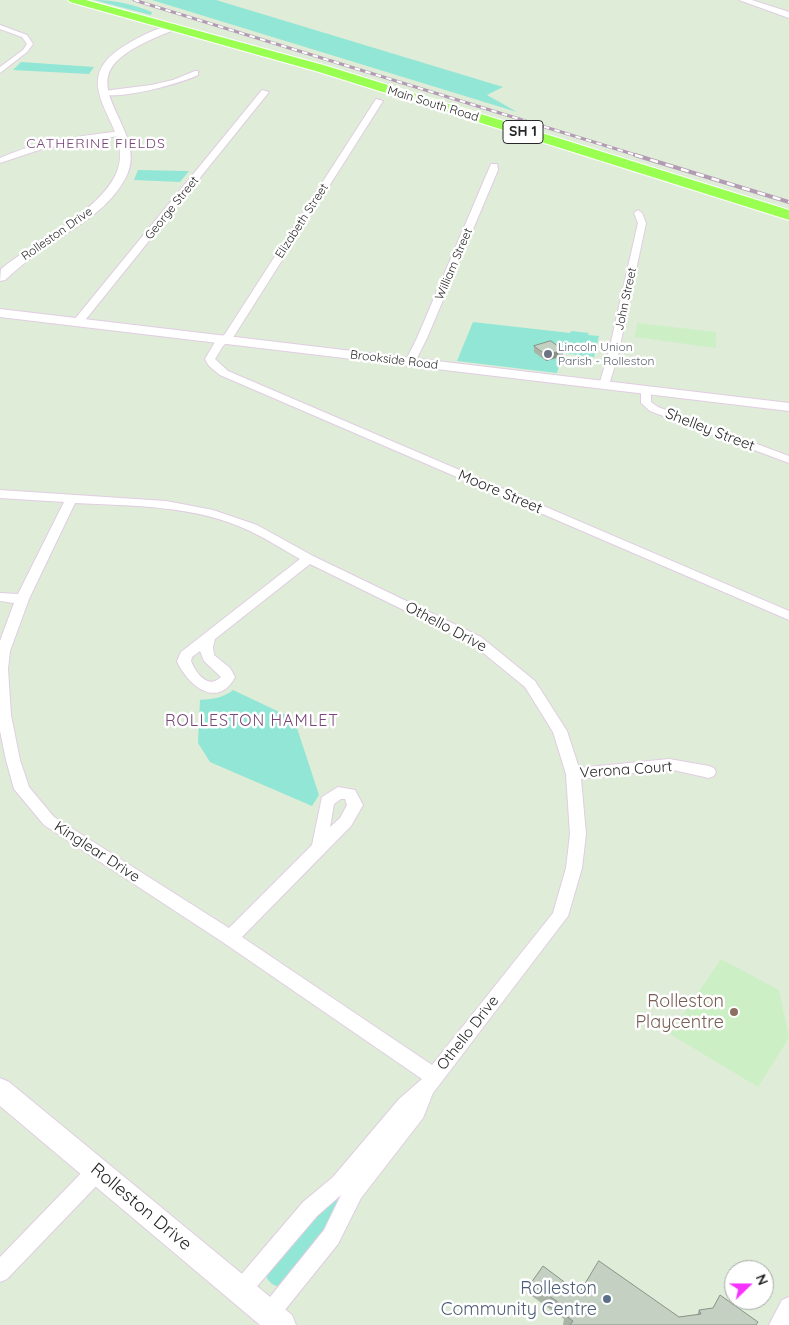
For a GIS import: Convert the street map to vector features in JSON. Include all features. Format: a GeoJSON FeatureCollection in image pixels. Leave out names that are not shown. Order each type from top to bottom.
{"type":"FeatureCollection","features":[{"type":"Feature","properties":{"kind":"highway","name":"Main South Road"},"geometry":{"type":"LineString","coordinates":[[74,0],[256,50],[789,215]]}},
{"type":"Feature","properties":{"kind":"highway"},"geometry":{"type":"LineString","coordinates":[[155,35],[183,34],[256,50]]}},
{"type":"Feature","properties":{"kind":"main road"},"geometry":{"type":"LineString","coordinates":[[743,0],[789,15]]}},
{"type":"Feature","properties":{"kind":"main road"},"geometry":{"type":"LineString","coordinates":[[104,92],[102,80],[110,63],[128,48],[173,27]]}},
{"type":"Feature","properties":{"kind":"main road","name":"Rolleston Drive"},"geometry":{"type":"LineString","coordinates":[[0,277],[34,249],[89,213],[111,191],[122,175],[126,160],[126,149],[104,92]]}},
{"type":"Feature","properties":{"kind":"main road","name":"Brookside Road"},"geometry":{"type":"LineString","coordinates":[[0,313],[789,407]]}},
{"type":"Feature","properties":{"kind":"main road","name":"Rolleston Drive"},"geometry":{"type":"LineString","coordinates":[[0,1090],[276,1320]]}},
{"type":"Feature","properties":{"kind":"street"},"geometry":{"type":"LineString","coordinates":[[0,27],[25,36],[30,44],[25,51],[0,71]]}},
{"type":"Feature","properties":{"kind":"street"},"geometry":{"type":"LineString","coordinates":[[104,92],[174,82],[195,73]]}},
{"type":"Feature","properties":{"kind":"street","name":"George Street"},"geometry":{"type":"LineString","coordinates":[[78,322],[265,92]]}},
{"type":"Feature","properties":{"kind":"street","name":"Elizabeth Street"},"geometry":{"type":"LineString","coordinates":[[224,340],[230,334],[379,101]]}},
{"type":"Feature","properties":{"kind":"street"},"geometry":{"type":"LineString","coordinates":[[0,161],[46,144],[121,133]]}},
{"type":"Feature","properties":{"kind":"street","name":"William Street"},"geometry":{"type":"LineString","coordinates":[[410,362],[440,296],[494,170],[494,166]]}},
{"type":"Feature","properties":{"kind":"street","name":"John Street"},"geometry":{"type":"LineString","coordinates":[[604,385],[614,355],[642,223],[638,212]]}},
{"type":"Feature","properties":{"kind":"street"},"geometry":{"type":"LineString","coordinates":[[213,364],[210,359],[224,340]]}},
{"type":"Feature","properties":{"kind":"street","name":"Moore Street"},"geometry":{"type":"LineString","coordinates":[[213,364],[232,370],[789,607]]}},
{"type":"Feature","properties":{"kind":"street","name":"Moore Street"},"geometry":{"type":"LineString","coordinates":[[213,364],[224,374],[789,616]]}},
{"type":"Feature","properties":{"kind":"street","name":"Shelley Street"},"geometry":{"type":"LineString","coordinates":[[646,390],[645,402],[649,407],[789,460]]}},
{"type":"Feature","properties":{"kind":"street","name":"Othello Drive"},"geometry":{"type":"LineString","coordinates":[[0,494],[166,505],[209,513],[253,528],[309,559],[476,640],[492,651],[530,684],[560,731],[572,774],[578,834],[574,868],[560,916],[430,1082],[406,1105],[335,1189],[310,1209],[240,1290]]}},
{"type":"Feature","properties":{"kind":"street","name":"Kinglear Drive"},"geometry":{"type":"LineString","coordinates":[[71,499],[22,598],[3,651],[1,668],[5,721],[13,760],[22,789],[49,821],[230,938],[430,1082]]}},
{"type":"Feature","properties":{"kind":"street"},"geometry":{"type":"LineString","coordinates":[[209,638],[309,559]]}},
{"type":"Feature","properties":{"kind":"street"},"geometry":{"type":"LineString","coordinates":[[0,597],[22,598]]}},
{"type":"Feature","properties":{"kind":"street","name":"Verona Court"},"geometry":{"type":"LineString","coordinates":[[572,774],[669,764],[710,772]]}},
{"type":"Feature","properties":{"kind":"street"},"geometry":{"type":"LineString","coordinates":[[230,938],[319,846]]}},
{"type":"Feature","properties":{"kind":"street","name":"Othello Drive"},"geometry":{"type":"LineString","coordinates":[[276,1320],[331,1238],[354,1191],[416,1112],[430,1082]]}},
{"type":"Feature","properties":{"kind":"street"},"geometry":{"type":"LineString","coordinates":[[0,1272],[97,1171]]}},
{"type":"Feature","properties":{"kind":"street"},"geometry":{"type":"LineString","coordinates":[[780,1325],[789,1307]]}},
{"type":"Feature","properties":{"kind":"shaded area"},"geometry":{"type":"Polygon","coordinates":[[[94,0],[123,3],[152,12],[151,15],[94,0]]]}},
{"type":"Feature","properties":{"kind":"shaded area"},"geometry":{"type":"Polygon","coordinates":[[[152,0],[216,0],[503,87],[487,95],[517,112],[152,0]]]}},
{"type":"Feature","properties":{"kind":"shaded area"},"geometry":{"type":"Polygon","coordinates":[[[21,62],[94,67],[89,74],[13,70],[21,62]]]}},
{"type":"Feature","properties":{"kind":"shaded area"},"geometry":{"type":"Polygon","coordinates":[[[138,170],[189,171],[180,182],[134,180],[138,170]]]}},
{"type":"Feature","properties":{"kind":"shaded area"},"geometry":{"type":"Polygon","coordinates":[[[473,322],[570,333],[571,331],[589,333],[588,335],[599,336],[594,357],[563,353],[557,373],[457,361],[473,322]]]}},
{"type":"Feature","properties":{"kind":"shaded area"},"geometry":{"type":"Polygon","coordinates":[[[637,323],[716,332],[716,348],[635,337],[637,323]]]}},
{"type":"Feature","properties":{"kind":"shaded area"},"geometry":{"type":"Polygon","coordinates":[[[233,690],[294,719],[319,795],[312,806],[210,762],[198,743],[200,700],[218,698],[233,690]]]}},
{"type":"Feature","properties":{"kind":"shaded area","name":"Rolleston Playcentre"},"geometry":{"type":"Polygon","coordinates":[[[721,959],[779,990],[789,1038],[758,1087],[670,1034],[721,959]]]}},
{"type":"Feature","properties":{"kind":"shaded area"},"geometry":{"type":"Polygon","coordinates":[[[409,1107],[338,1213],[281,1287],[271,1283],[266,1275],[409,1107]]]}},
{"type":"Feature","properties":{"kind":"building"},"geometry":{"type":"Polygon","coordinates":[[[551,341],[563,350],[546,355],[534,346],[551,341]]]}},
{"type":"Feature","properties":{"kind":"building"},"geometry":{"type":"Polygon","coordinates":[[[599,1261],[679,1317],[701,1314],[699,1310],[713,1308],[720,1295],[724,1298],[724,1310],[741,1310],[758,1322],[756,1325],[570,1325],[573,1321],[565,1315],[569,1310],[531,1283],[543,1266],[579,1293],[599,1261]]]}},
{"type":"Feature","properties":{"kind":"railway"},"geometry":{"type":"LineString","coordinates":[[134,0],[639,156]]}},
{"type":"Feature","properties":{"kind":"railway"},"geometry":{"type":"LineString","coordinates":[[635,155],[789,202]]}},
{"type":"Feature","properties":{"kind":"place","name":"Lincoln Union Parish - Rolleston"},"geometry":{"type":"Point","coordinates":[548,354]}},
{"type":"Feature","properties":{"kind":"place","name":"Rolleston Playcentre"},"geometry":{"type":"Point","coordinates":[734,1012]}},
{"type":"Feature","properties":{"kind":"place","name":"Rolleston Community Centre"},"geometry":{"type":"Point","coordinates":[607,1299]}},
{"type":"Feature","properties":{"kind":"district","name":"CATHERINE FIELDS"},"geometry":{"type":"Point","coordinates":[96,144]}},
{"type":"Feature","properties":{"kind":"district","name":"ROLLESTON HAMLET"},"geometry":{"type":"Point","coordinates":[252,721]}}]}
